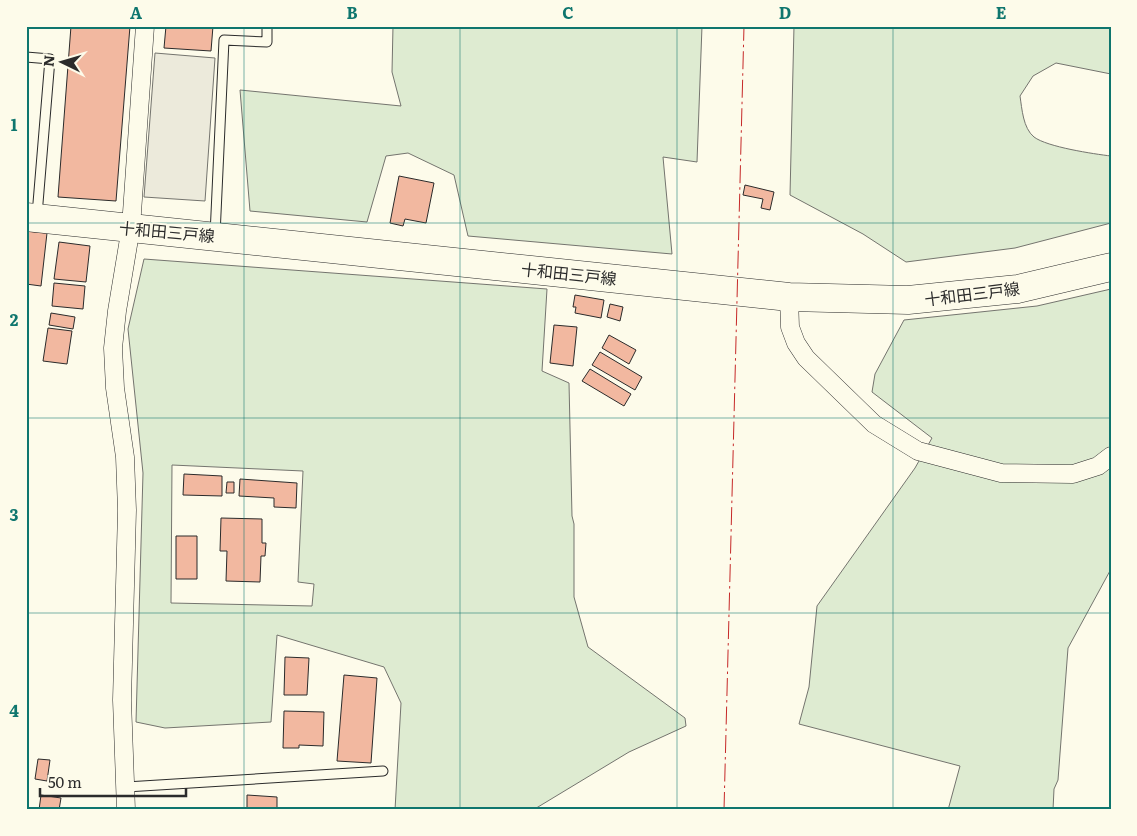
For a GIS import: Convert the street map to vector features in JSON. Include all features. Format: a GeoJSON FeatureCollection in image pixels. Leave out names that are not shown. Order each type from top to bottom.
{"type":"FeatureCollection","features":[{"type":"Feature","properties":{"kind":"main road","name":"十和田三戸線"},"geometry":{"type":"LineString","coordinates":[[32,217],[789,297],[908,300],[1018,289],[1111,267]]}},
{"type":"Feature","properties":{"kind":"street"},"geometry":{"type":"LineString","coordinates":[[126,810],[122,700],[127,510],[125,457],[115,388],[113,348],[131,227],[145,26]]}},
{"type":"Feature","properties":{"kind":"street"},"geometry":{"type":"LineString","coordinates":[[789,297],[790,327],[796,344],[806,358],[874,424],[918,451],[1001,473],[1073,474],[1098,466],[1111,456]]}},
{"type":"Feature","properties":{"kind":"lane"},"geometry":{"type":"LineString","coordinates":[[215,235],[224,40],[267,42],[268,26]]}},
{"type":"Feature","properties":{"kind":"lane"},"geometry":{"type":"LineString","coordinates":[[26,57],[50,59],[32,217]]}},
{"type":"Feature","properties":{"kind":"lane"},"geometry":{"type":"LineString","coordinates":[[126,786],[383,771]]}},
{"type":"Feature","properties":{"kind":"green space"},"geometry":{"type":"Polygon","coordinates":[[[393,26],[702,26],[697,162],[663,157],[672,254],[468,236],[454,175],[408,153],[386,156],[367,222],[250,211],[240,90],[401,106],[392,72],[393,26]]]}},
{"type":"Feature","properties":{"kind":"green space"},"geometry":{"type":"Polygon","coordinates":[[[794,26],[1111,26],[1111,74],[1056,63],[1033,76],[1020,96],[1027,129],[1040,141],[1083,152],[1111,156],[1111,223],[1015,248],[906,262],[863,234],[790,195],[794,26]]]}},
{"type":"Feature","properties":{"kind":"green space"},"geometry":{"type":"Polygon","coordinates":[[[144,259],[547,289],[542,371],[569,383],[572,516],[574,524],[574,597],[588,647],[685,718],[686,726],[629,752],[533,810],[395,810],[401,703],[384,667],[277,635],[271,722],[165,728],[136,722],[143,473],[128,329],[144,259]],[[172,465],[171,603],[312,606],[314,584],[298,582],[303,471],[172,465]]]}},
{"type":"Feature","properties":{"kind":"green space"},"geometry":{"type":"Polygon","coordinates":[[[1111,289],[1111,569],[1068,648],[1058,780],[1054,789],[1053,810],[948,810],[960,766],[799,724],[809,687],[817,606],[915,468],[932,438],[872,392],[875,374],[904,320],[1037,306],[1111,289]]]}},
{"type":"Feature","properties":{"kind":"shaded area"},"geometry":{"type":"Polygon","coordinates":[[[155,53],[215,58],[205,201],[144,197],[155,53]]]}},
{"type":"Feature","properties":{"kind":"building"},"geometry":{"type":"Polygon","coordinates":[[[71,26],[130,26],[116,201],[58,197],[71,26]]]}},
{"type":"Feature","properties":{"kind":"building"},"geometry":{"type":"Polygon","coordinates":[[[166,26],[213,26],[211,51],[164,48],[166,26]]]}},
{"type":"Feature","properties":{"kind":"building"},"geometry":{"type":"Polygon","coordinates":[[[399,176],[434,183],[426,223],[405,219],[403,226],[390,223],[399,176]]]}},
{"type":"Feature","properties":{"kind":"building"},"geometry":{"type":"Polygon","coordinates":[[[745,185],[774,192],[770,210],[761,208],[763,199],[743,195],[745,185]]]}},
{"type":"Feature","properties":{"kind":"building"},"geometry":{"type":"Polygon","coordinates":[[[26,231],[47,233],[41,286],[26,284],[26,231]]]}},
{"type":"Feature","properties":{"kind":"building"},"geometry":{"type":"Polygon","coordinates":[[[59,242],[90,246],[86,282],[54,279],[59,242]]]}},
{"type":"Feature","properties":{"kind":"building"},"geometry":{"type":"Polygon","coordinates":[[[54,283],[85,286],[83,309],[52,306],[54,283]]]}},
{"type":"Feature","properties":{"kind":"building"},"geometry":{"type":"Polygon","coordinates":[[[575,295],[604,300],[601,318],[575,313],[576,307],[573,307],[575,295]]]}},
{"type":"Feature","properties":{"kind":"building"},"geometry":{"type":"Polygon","coordinates":[[[610,304],[623,307],[620,321],[607,317],[610,304]]]}},
{"type":"Feature","properties":{"kind":"building"},"geometry":{"type":"Polygon","coordinates":[[[51,313],[75,317],[73,329],[49,325],[51,313]]]}},
{"type":"Feature","properties":{"kind":"building"},"geometry":{"type":"Polygon","coordinates":[[[554,325],[577,327],[573,366],[550,363],[554,325]]]}},
{"type":"Feature","properties":{"kind":"building"},"geometry":{"type":"Polygon","coordinates":[[[48,328],[72,331],[67,364],[43,361],[48,328]]]}},
{"type":"Feature","properties":{"kind":"building"},"geometry":{"type":"Polygon","coordinates":[[[609,335],[636,350],[629,364],[602,348],[609,335]]]}},
{"type":"Feature","properties":{"kind":"building"},"geometry":{"type":"Polygon","coordinates":[[[600,352],[642,377],[635,390],[592,365],[600,352]]]}},
{"type":"Feature","properties":{"kind":"building"},"geometry":{"type":"Polygon","coordinates":[[[590,369],[631,394],[624,406],[582,381],[590,369]]]}},
{"type":"Feature","properties":{"kind":"building"},"geometry":{"type":"Polygon","coordinates":[[[184,474],[222,476],[222,496],[183,495],[184,474]]]}},
{"type":"Feature","properties":{"kind":"building"},"geometry":{"type":"Polygon","coordinates":[[[240,479],[297,483],[296,508],[274,507],[274,498],[239,496],[240,479]]]}},
{"type":"Feature","properties":{"kind":"building"},"geometry":{"type":"Polygon","coordinates":[[[227,482],[234,482],[234,493],[226,493],[227,482]]]}},
{"type":"Feature","properties":{"kind":"building"},"geometry":{"type":"Polygon","coordinates":[[[221,518],[262,519],[262,543],[266,543],[265,556],[261,556],[260,582],[226,581],[227,551],[220,551],[221,518]]]}},
{"type":"Feature","properties":{"kind":"building"},"geometry":{"type":"Polygon","coordinates":[[[176,536],[197,536],[197,579],[176,579],[176,536]]]}},
{"type":"Feature","properties":{"kind":"building"},"geometry":{"type":"Polygon","coordinates":[[[285,657],[309,658],[307,695],[284,695],[285,657]]]}},
{"type":"Feature","properties":{"kind":"building"},"geometry":{"type":"Polygon","coordinates":[[[344,675],[377,678],[371,763],[337,761],[344,675]]]}},
{"type":"Feature","properties":{"kind":"building"},"geometry":{"type":"Polygon","coordinates":[[[284,711],[324,712],[323,746],[299,745],[299,748],[283,748],[284,711]]]}},
{"type":"Feature","properties":{"kind":"building"},"geometry":{"type":"Polygon","coordinates":[[[38,759],[50,760],[47,781],[35,779],[38,759]]]}},
{"type":"Feature","properties":{"kind":"building"},"geometry":{"type":"Polygon","coordinates":[[[41,795],[61,798],[59,810],[39,810],[41,795]]]}},
{"type":"Feature","properties":{"kind":"building"},"geometry":{"type":"Polygon","coordinates":[[[247,795],[277,797],[277,810],[247,810],[247,795]]]}},
{"type":"Feature","properties":{"kind":"power"},"geometry":{"type":"LineString","coordinates":[[724,810],[744,26]]}}]}
